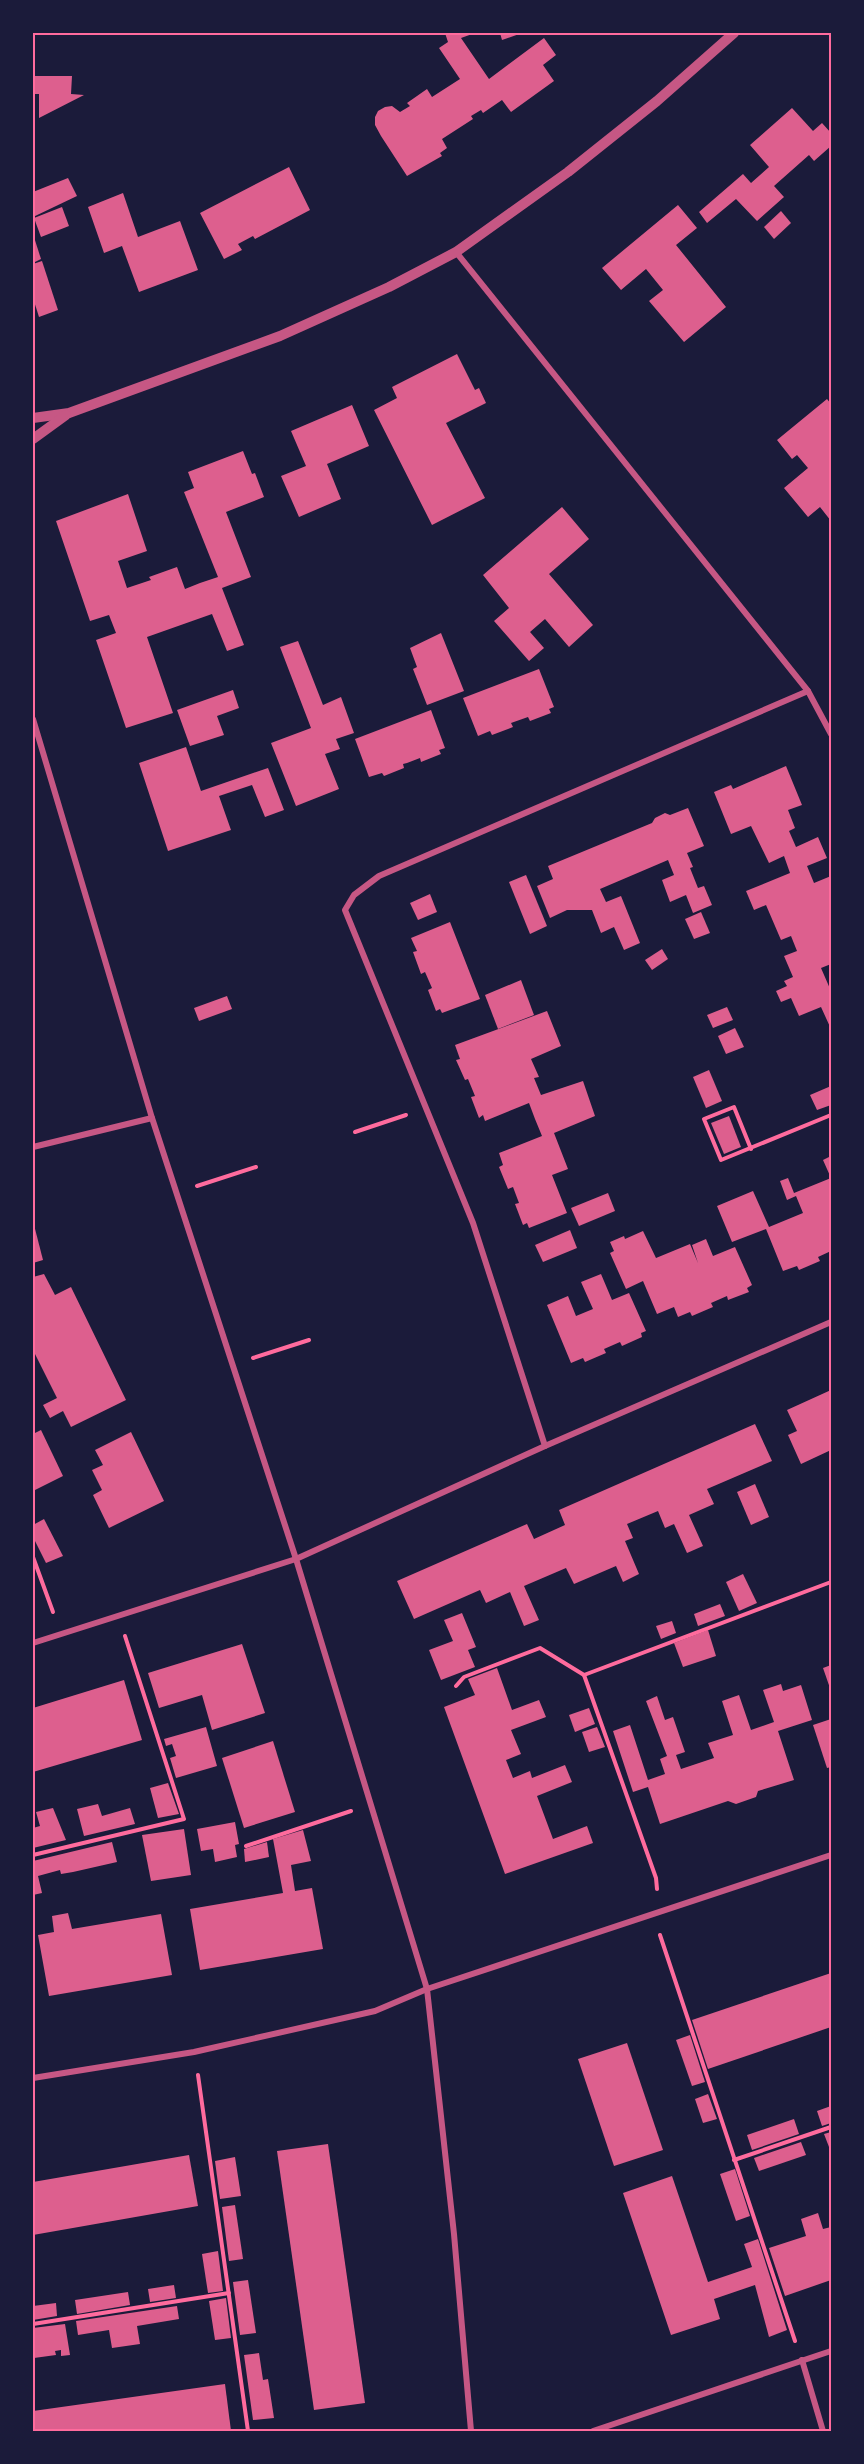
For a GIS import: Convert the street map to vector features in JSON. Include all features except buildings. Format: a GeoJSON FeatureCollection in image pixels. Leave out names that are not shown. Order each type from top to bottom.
{"type":"FeatureCollection","features":[{"type":"Feature","properties":{"kind":"street"},"geometry":{"type":"LineString","coordinates":[[33,418],[69,414],[280,336],[389,287],[456,252],[568,172],[657,101],[734,33]]}},
{"type":"Feature","properties":{"kind":"street"},"geometry":{"type":"LineString","coordinates":[[456,252],[808,691],[831,734]]}},
{"type":"Feature","properties":{"kind":"street"},"geometry":{"type":"LineString","coordinates":[[33,439],[69,414]]}},
{"type":"Feature","properties":{"kind":"street"},"geometry":{"type":"LineString","coordinates":[[545,1446],[473,1223],[345,910],[354,895],[379,876],[808,691]]}},
{"type":"Feature","properties":{"kind":"street"},"geometry":{"type":"LineString","coordinates":[[33,718],[152,1118],[297,1559],[427,1989],[454,2234],[471,2431]]}},
{"type":"Feature","properties":{"kind":"street"},"geometry":{"type":"LineString","coordinates":[[33,1147],[152,1118]]}},
{"type":"Feature","properties":{"kind":"street"},"geometry":{"type":"LineString","coordinates":[[33,1643],[297,1559],[545,1446],[831,1322]]}},
{"type":"Feature","properties":{"kind":"street"},"geometry":{"type":"LineString","coordinates":[[33,2078],[194,2052],[375,2011],[427,1989],[831,1854]]}},
{"type":"Feature","properties":{"kind":"street"},"geometry":{"type":"LineString","coordinates":[[592,2431],[831,2351]]}},
{"type":"Feature","properties":{"kind":"street"},"geometry":{"type":"LineString","coordinates":[[802,2360],[823,2431]]}},
{"type":"Feature","properties":{"kind":"path"},"geometry":{"type":"LineString","coordinates":[[751,1149],[734,1107],[704,1119],[721,1160],[751,1149],[831,1115]]}},
{"type":"Feature","properties":{"kind":"path"},"geometry":{"type":"LineString","coordinates":[[355,1132],[427,1109]]}},
{"type":"Feature","properties":{"kind":"path"},"geometry":{"type":"LineString","coordinates":[[176,1193],[256,1167]]}},
{"type":"Feature","properties":{"kind":"path"},"geometry":{"type":"LineString","coordinates":[[232,1365],[309,1340]]}},
{"type":"Feature","properties":{"kind":"path"},"geometry":{"type":"LineString","coordinates":[[33,1557],[61,1634]]}},
{"type":"Feature","properties":{"kind":"path"},"geometry":{"type":"LineString","coordinates":[[584,1675],[831,1582]]}},
{"type":"Feature","properties":{"kind":"path"},"geometry":{"type":"LineString","coordinates":[[33,1855],[184,1819],[119,1616]]}},
{"type":"Feature","properties":{"kind":"path"},"geometry":{"type":"LineString","coordinates":[[456,1686],[464,1677],[540,1648],[584,1675],[657,1878],[657,1912],[662,1942],[802,2360]]}},
{"type":"Feature","properties":{"kind":"path"},"geometry":{"type":"LineString","coordinates":[[246,1845],[371,1804]]}},
{"type":"Feature","properties":{"kind":"path"},"geometry":{"type":"LineString","coordinates":[[194,2052],[248,2431]]}},
{"type":"Feature","properties":{"kind":"path"},"geometry":{"type":"LineString","coordinates":[[734,2160],[831,2127]]}},
{"type":"Feature","properties":{"kind":"path"},"geometry":{"type":"LineString","coordinates":[[33,2324],[229,2294]]}}]}
